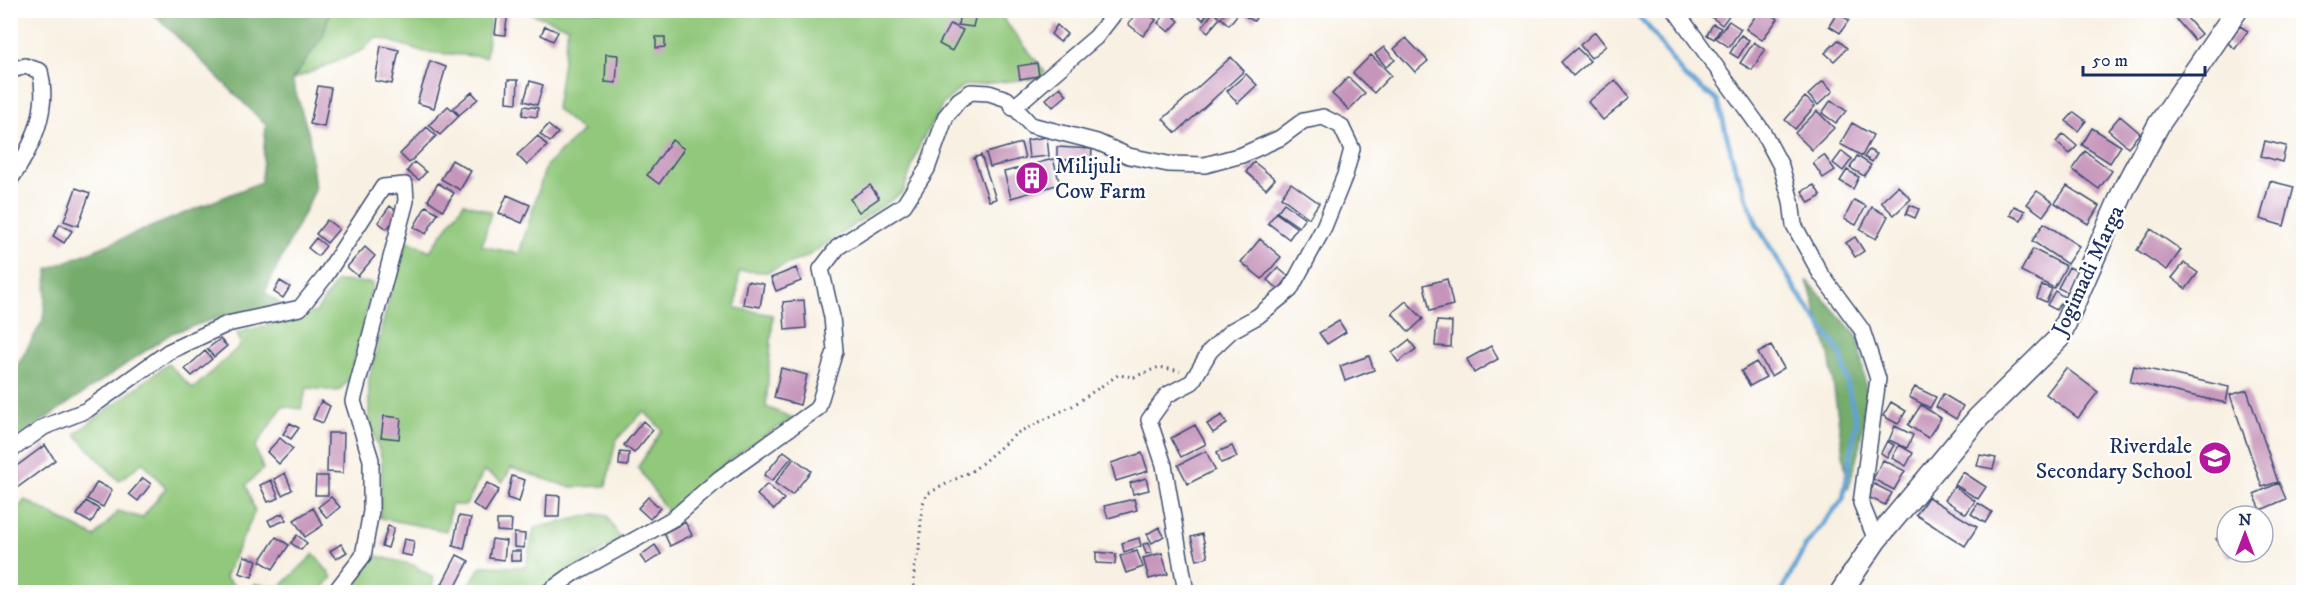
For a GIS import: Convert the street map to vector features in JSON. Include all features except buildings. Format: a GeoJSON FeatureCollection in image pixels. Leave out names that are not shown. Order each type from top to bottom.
{"type":"FeatureCollection","features":[{"type":"Feature","properties":{"kind":"main road","name":"Jogimadi Marga"},"geometry":{"type":"LineString","coordinates":[[1841,592],[1876,540],[1978,418],[2059,338],[2125,187],[2159,124],[2237,10]]}},
{"type":"Feature","properties":{"kind":"street"},"geometry":{"type":"LineString","coordinates":[[1013,108],[1096,37],[1117,10]]}},
{"type":"Feature","properties":{"kind":"street"},"geometry":{"type":"LineString","coordinates":[[1675,10],[1763,132],[1781,166],[1791,201],[1794,225],[1820,273],[1862,330],[1878,380],[1861,502],[1876,540]]}},
{"type":"Feature","properties":{"kind":"street"},"geometry":{"type":"LineString","coordinates":[[10,70],[25,66],[40,71],[46,92],[28,152],[10,180]]}},
{"type":"Feature","properties":{"kind":"street"},"geometry":{"type":"LineString","coordinates":[[548,592],[573,574],[674,518],[720,478],[818,408],[835,351],[832,317],[821,269],[838,247],[904,205],[927,169],[938,135],[959,100],[971,92],[990,93],[1007,99],[1031,125],[1097,141],[1129,156],[1168,164],[1205,165],[1242,155],[1280,138],[1303,121],[1323,117],[1341,126],[1352,149],[1345,175],[1324,227],[1290,290],[1258,316],[1231,331],[1210,351],[1192,382],[1167,395],[1149,420],[1164,465],[1186,592]]}},
{"type":"Feature","properties":{"kind":"street"},"geometry":{"type":"LineString","coordinates":[[10,451],[44,427],[87,410],[168,352],[227,324],[300,308],[324,278],[383,187],[405,185],[406,201],[353,401],[371,460],[371,512],[363,555],[335,592]]}},
{"type":"Feature","properties":{"kind":"path"},"geometry":{"type":"LineString","coordinates":[[914,592],[914,568],[919,550],[922,506],[927,494],[975,469],[1017,433],[1072,406],[1118,375],[1134,377],[1159,367],[1178,369],[1192,382]]}},
{"type":"Feature","properties":{"kind":"green space"},"geometry":{"type":"Polygon","coordinates":[[[151,11],[330,11],[323,36],[292,80],[309,135],[315,190],[265,292],[282,305],[268,311],[224,316],[172,333],[11,442],[11,377],[43,320],[48,269],[261,182],[266,125],[151,11]]]}},
{"type":"Feature","properties":{"kind":"green space"},"geometry":{"type":"Polygon","coordinates":[[[330,11],[491,11],[486,57],[425,52],[376,37],[363,50],[292,80],[323,36],[330,11]]]}},
{"type":"Feature","properties":{"kind":"green space"},"geometry":{"type":"Polygon","coordinates":[[[524,11],[997,11],[1045,72],[1039,78],[963,86],[943,104],[920,144],[903,192],[806,257],[767,272],[739,271],[736,308],[773,315],[766,407],[793,418],[728,461],[668,513],[638,467],[662,430],[644,411],[616,440],[606,486],[569,487],[511,468],[503,482],[484,471],[466,505],[451,505],[447,531],[380,518],[382,460],[369,419],[369,379],[404,239],[430,251],[464,203],[491,212],[482,246],[519,254],[546,166],[582,131],[556,109],[568,27],[524,11]]]}},
{"type":"Feature","properties":{"kind":"green space"},"geometry":{"type":"Polygon","coordinates":[[[1807,280],[1858,337],[1867,396],[1859,450],[1848,489],[1829,354],[1807,280]]]}},
{"type":"Feature","properties":{"kind":"green space"},"geometry":{"type":"Polygon","coordinates":[[[337,281],[373,283],[350,379],[338,391],[307,388],[301,409],[283,406],[255,447],[263,469],[246,485],[255,511],[225,577],[242,592],[11,592],[11,516],[25,500],[95,537],[118,511],[142,518],[166,488],[143,462],[119,481],[75,434],[168,364],[193,389],[241,345],[237,333],[316,312],[337,281]]]}},
{"type":"Feature","properties":{"kind":"green space"},"geometry":{"type":"Polygon","coordinates":[[[596,514],[607,516],[620,539],[538,592],[464,592],[481,566],[526,567],[534,528],[596,514]]]}},
{"type":"Feature","properties":{"kind":"green space"},"geometry":{"type":"Polygon","coordinates":[[[314,554],[332,577],[320,592],[249,592],[255,584],[280,587],[314,554]]]}},
{"type":"Feature","properties":{"kind":"green space"},"geometry":{"type":"Polygon","coordinates":[[[373,555],[413,565],[434,578],[432,588],[442,592],[349,592],[373,555]]]}},
{"type":"Feature","properties":{"kind":"waterway"},"geometry":{"type":"LineString","coordinates":[[1630,10],[1647,25],[1684,76],[1718,101],[1734,164],[1757,225],[1797,292],[1841,354],[1856,423],[1843,499],[1806,545],[1781,592]]}},
{"type":"Feature","properties":{"kind":"place","name":"Milijuli Cow Farm"},"geometry":{"type":"Point","coordinates":[1032,178]}},
{"type":"Feature","properties":{"kind":"place","name":"Riverdale Secondary School"},"geometry":{"type":"Point","coordinates":[2215,458]}}]}
